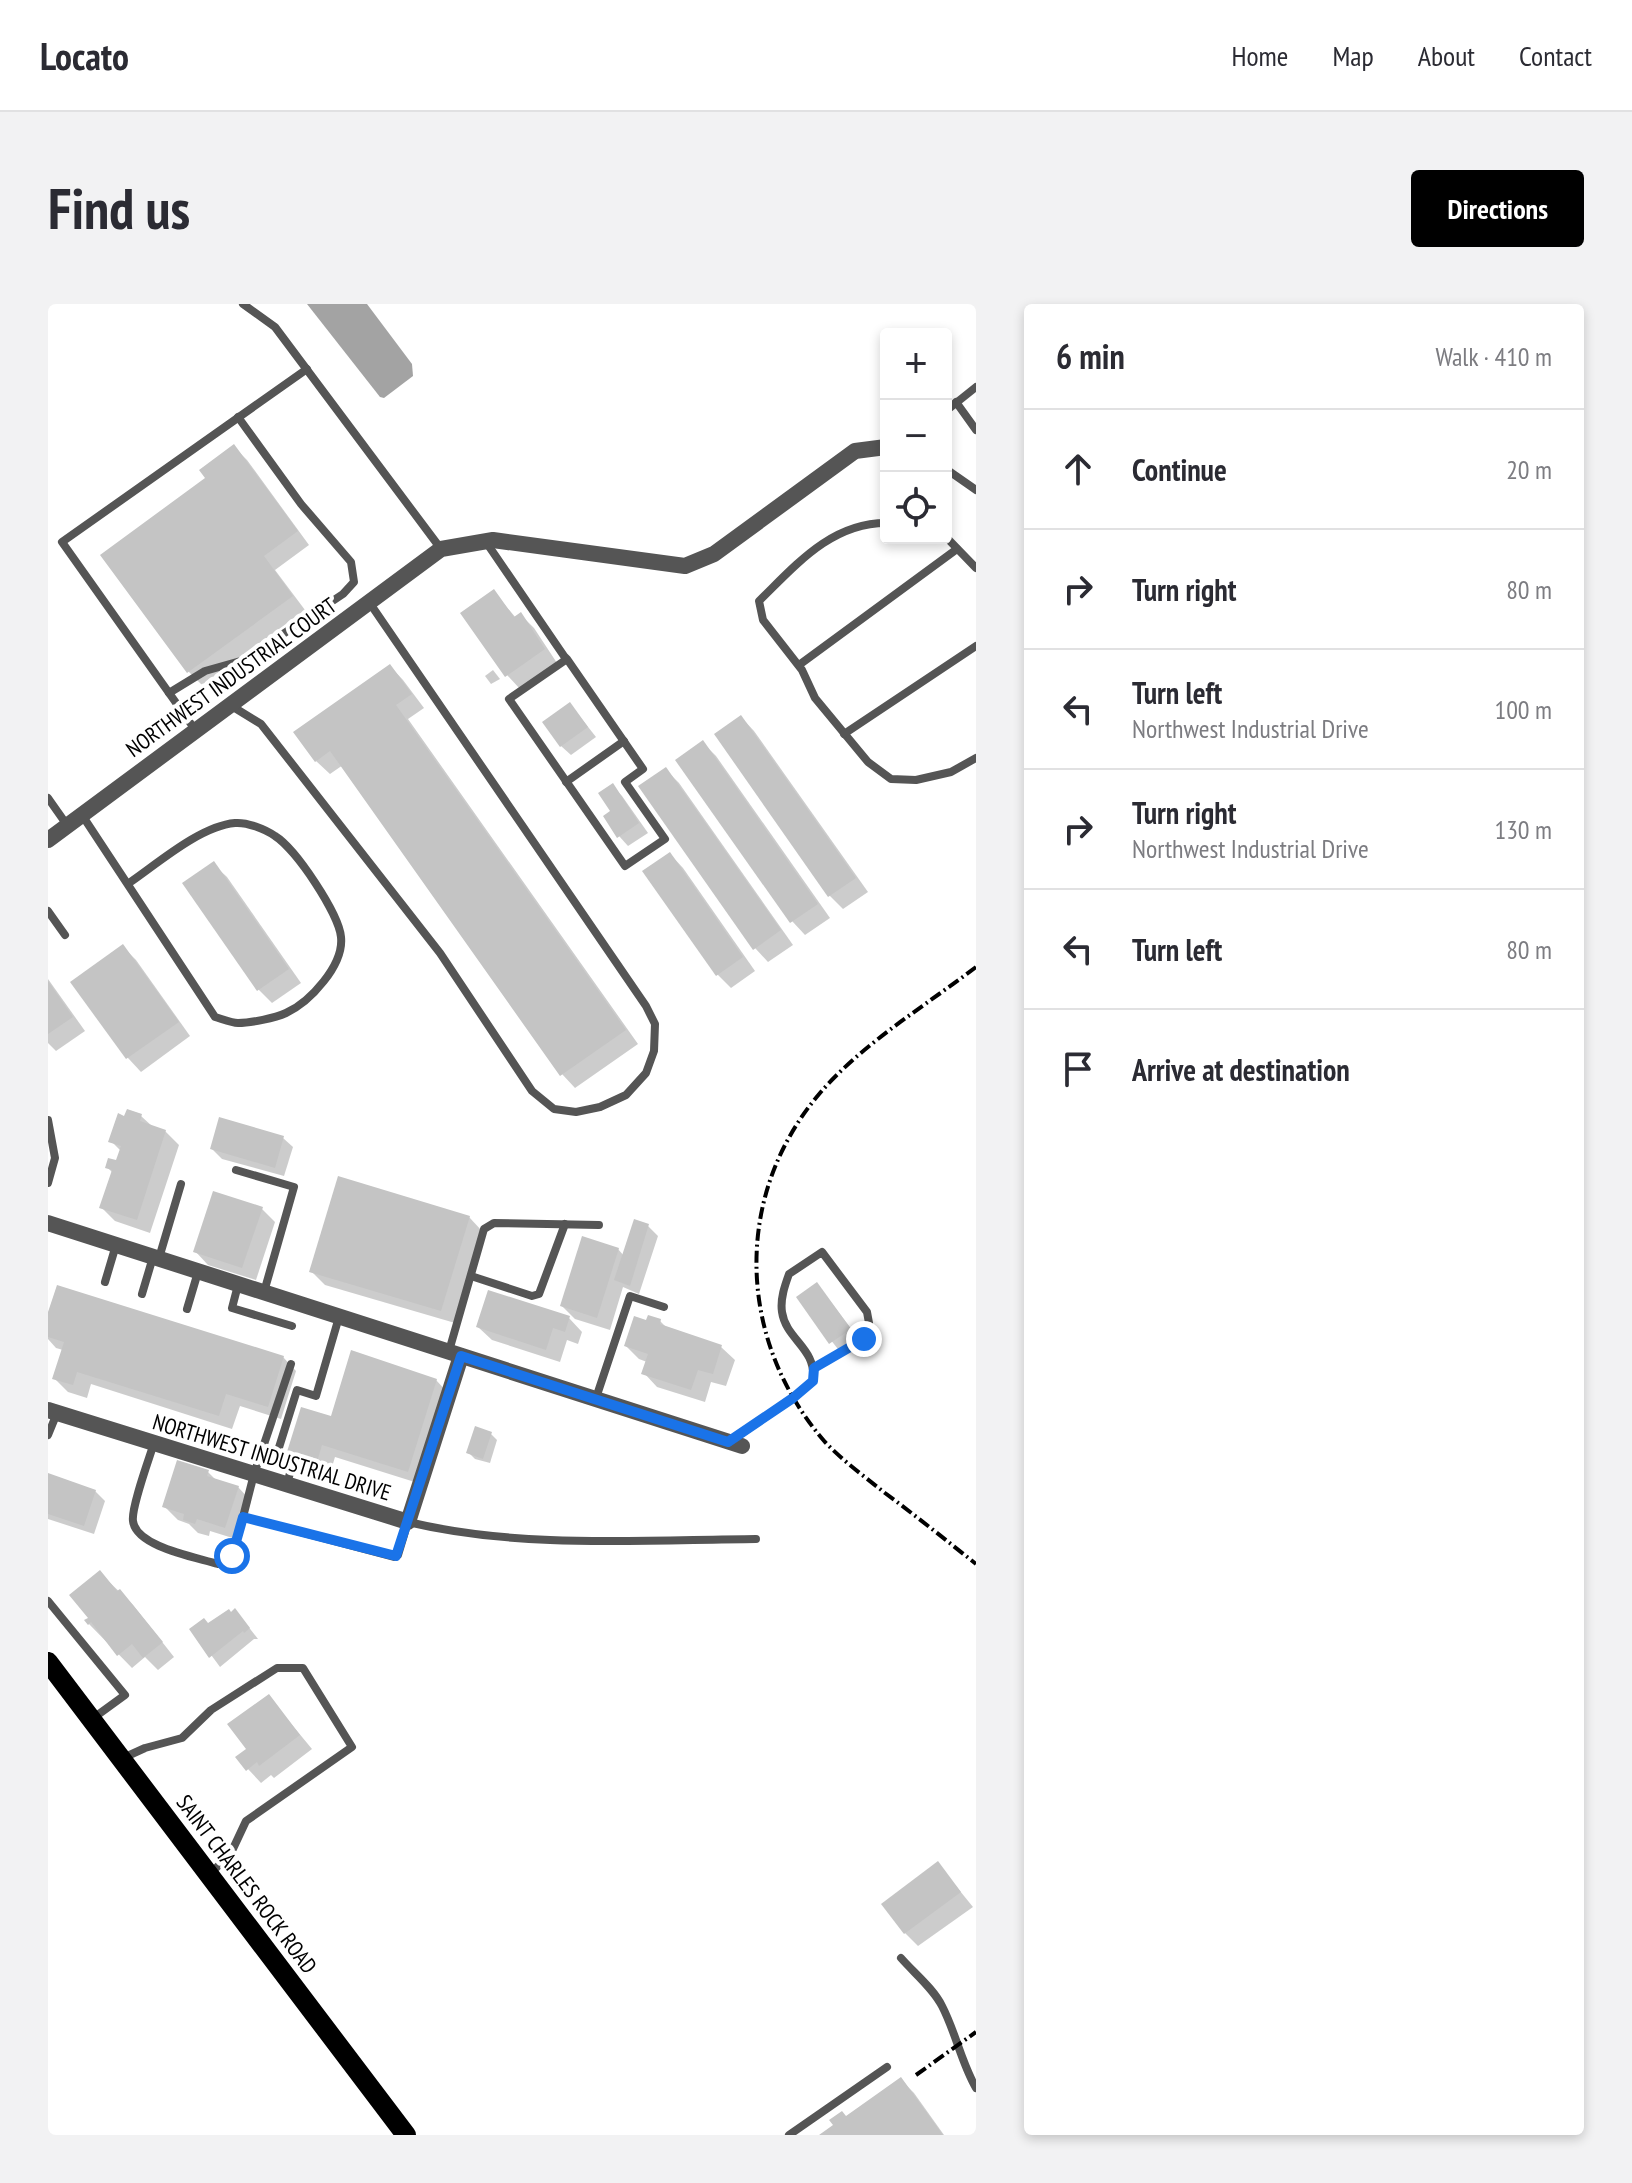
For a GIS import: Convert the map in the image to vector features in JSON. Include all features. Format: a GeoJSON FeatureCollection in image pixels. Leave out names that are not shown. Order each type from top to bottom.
{"type":"FeatureCollection","features":[{"type":"Feature","properties":{"kind":"main road","name":"SAINT CHARLES ROCK ROAD"},"geometry":{"type":"LineString","coordinates":[[48,1662],[406,2135]]}},
{"type":"Feature","properties":{"kind":"street","name":"NORTHWEST INDUSTRIAL COURT"},"geometry":{"type":"LineString","coordinates":[[48,840],[441,549],[493,540],[685,566],[714,554],[855,451],[880,448]]}},
{"type":"Feature","properties":{"kind":"street"},"geometry":{"type":"LineString","coordinates":[[48,1223],[735,1444]]}},
{"type":"Feature","properties":{"kind":"street","name":"NORTHWEST INDUSTRIAL DRIVE"},"geometry":{"type":"LineString","coordinates":[[53,1412],[408,1522],[455,1354]]}},
{"type":"Feature","properties":{"kind":"lane"},"geometry":{"type":"LineString","coordinates":[[243,304],[275,327],[441,549]]}},
{"type":"Feature","properties":{"kind":"lane"},"geometry":{"type":"LineString","coordinates":[[257,314],[261,304]]}},
{"type":"Feature","properties":{"kind":"lane"},"geometry":{"type":"LineString","coordinates":[[196,731],[62,542],[307,369]]}},
{"type":"Feature","properties":{"kind":"lane"},"geometry":{"type":"LineString","coordinates":[[952,406],[976,387]]}},
{"type":"Feature","properties":{"kind":"lane"},"geometry":{"type":"LineString","coordinates":[[956,402],[976,430]]}},
{"type":"Feature","properties":{"kind":"lane"},"geometry":{"type":"LineString","coordinates":[[169,693],[205,671],[244,660],[343,594],[354,582],[351,562],[321,529],[238,417]]}},
{"type":"Feature","properties":{"kind":"lane"},"geometry":{"type":"LineString","coordinates":[[950,472],[976,490]]}},
{"type":"Feature","properties":{"kind":"lane"},"geometry":{"type":"LineString","coordinates":[[880,523],[866,523],[842,531],[813,549],[759,601],[763,620],[799,665],[815,698],[868,762],[891,779],[916,780],[951,772],[976,758]]}},
{"type":"Feature","properties":{"kind":"lane"},"geometry":{"type":"LineString","coordinates":[[485,541],[624,741],[643,769],[625,782],[665,839],[625,866],[509,699],[567,659]]}},
{"type":"Feature","properties":{"kind":"lane"},"geometry":{"type":"LineString","coordinates":[[952,544],[976,568]]}},
{"type":"Feature","properties":{"kind":"lane"},"geometry":{"type":"LineString","coordinates":[[799,665],[957,549]]}},
{"type":"Feature","properties":{"kind":"lane"},"geometry":{"type":"LineString","coordinates":[[230,705],[261,724],[421,928],[532,1091],[554,1109],[576,1112],[600,1107],[626,1095],[646,1073],[654,1051],[655,1024],[646,1006],[369,602]]}},
{"type":"Feature","properties":{"kind":"lane"},"geometry":{"type":"LineString","coordinates":[[844,734],[976,646]]}},
{"type":"Feature","properties":{"kind":"lane"},"geometry":{"type":"LineString","coordinates":[[566,782],[624,741]]}},
{"type":"Feature","properties":{"kind":"lane"},"geometry":{"type":"LineString","coordinates":[[48,798],[67,825]]}},
{"type":"Feature","properties":{"kind":"lane"},"geometry":{"type":"LineString","coordinates":[[82,815],[215,1017],[237,1024],[286,1013],[333,972],[342,940],[337,921],[292,853],[276,836],[257,827],[235,823],[212,831],[191,841],[129,883]]}},
{"type":"Feature","properties":{"kind":"lane"},"geometry":{"type":"LineString","coordinates":[[48,911],[65,935]]}},
{"type":"Feature","properties":{"kind":"lane"},"geometry":{"type":"LineString","coordinates":[[48,1120],[55,1158],[48,1183]]}},
{"type":"Feature","properties":{"kind":"lane"},"geometry":{"type":"LineString","coordinates":[[236,1170],[294,1187],[264,1293]]}},
{"type":"Feature","properties":{"kind":"lane"},"geometry":{"type":"LineString","coordinates":[[142,1294],[181,1184]]}},
{"type":"Feature","properties":{"kind":"lane"},"geometry":{"type":"LineString","coordinates":[[455,1354],[484,1229],[494,1223],[599,1225]]}},
{"type":"Feature","properties":{"kind":"lane"},"geometry":{"type":"LineString","coordinates":[[471,1276],[532,1296],[539,1294],[565,1224]]}},
{"type":"Feature","properties":{"kind":"lane"},"geometry":{"type":"LineString","coordinates":[[105,1282],[116,1245]]}},
{"type":"Feature","properties":{"kind":"lane"},"geometry":{"type":"LineString","coordinates":[[735,1444],[813,1381],[814,1368],[809,1355],[787,1326],[782,1301],[789,1274],[822,1252],[867,1312],[869,1323],[864,1339],[814,1368]]}},
{"type":"Feature","properties":{"kind":"lane"},"geometry":{"type":"LineString","coordinates":[[187,1309],[198,1272]]}},
{"type":"Feature","properties":{"kind":"lane"},"geometry":{"type":"LineString","coordinates":[[238,1285],[232,1308],[292,1326]]}},
{"type":"Feature","properties":{"kind":"lane"},"geometry":{"type":"LineString","coordinates":[[596,1399],[630,1296],[664,1307]]}},
{"type":"Feature","properties":{"kind":"lane"},"geometry":{"type":"LineString","coordinates":[[287,1484],[293,1462],[276,1457],[297,1390],[316,1396],[339,1317]]}},
{"type":"Feature","properties":{"kind":"lane"},"geometry":{"type":"LineString","coordinates":[[154,1443],[133,1517],[135,1527],[142,1538],[222,1564],[232,1558],[254,1474],[291,1364]]}},
{"type":"Feature","properties":{"kind":"lane"},"geometry":{"type":"LineString","coordinates":[[48,1435],[53,1412]]}},
{"type":"Feature","properties":{"kind":"lane"},"geometry":{"type":"LineString","coordinates":[[243,1517],[394,1557],[398,1555],[408,1522],[439,1529],[546,1540],[756,1539]]}},
{"type":"Feature","properties":{"kind":"lane"},"geometry":{"type":"LineString","coordinates":[[48,1601],[125,1695],[92,1719]]}},
{"type":"Feature","properties":{"kind":"lane"},"geometry":{"type":"LineString","coordinates":[[122,1759],[145,1748],[182,1738],[211,1710],[277,1668],[303,1668],[352,1747],[246,1821],[231,1853],[209,1875]]}},
{"type":"Feature","properties":{"kind":"lane"},"geometry":{"type":"LineString","coordinates":[[901,1958],[941,2003],[959,2044],[966,2071],[976,2088]]}},
{"type":"Feature","properties":{"kind":"lane"},"geometry":{"type":"LineString","coordinates":[[789,2135],[887,2067]]}},
{"type":"Feature","properties":{"kind":"shaded area"},"geometry":{"type":"Polygon","coordinates":[[[307,304],[367,304],[412,364],[413,376],[384,398],[380,397],[307,304]]]}},
{"type":"Feature","properties":{"kind":"building"},"geometry":{"type":"Polygon","coordinates":[[[234,444],[298,531],[264,556],[293,596],[187,673],[100,555],[205,478],[199,470],[234,444]]]}},
{"type":"Feature","properties":{"kind":"building"},"geometry":{"type":"Polygon","coordinates":[[[494,589],[514,617],[521,612],[545,649],[505,677],[460,613],[494,589]]]}},
{"type":"Feature","properties":{"kind":"building"},"geometry":{"type":"Polygon","coordinates":[[[390,664],[412,694],[396,705],[626,1030],[560,1076],[330,751],[315,762],[293,732],[390,664]]]}},
{"type":"Feature","properties":{"kind":"building"},"geometry":{"type":"Polygon","coordinates":[[[570,702],[588,727],[560,747],[542,722],[570,702]]]}},
{"type":"Feature","properties":{"kind":"building"},"geometry":{"type":"Polygon","coordinates":[[[741,715],[856,878],[828,897],[714,734],[741,715]]]}},
{"type":"Feature","properties":{"kind":"building"},"geometry":{"type":"Polygon","coordinates":[[[703,740],[818,904],[790,923],[675,760],[703,740]]]}},
{"type":"Feature","properties":{"kind":"building"},"geometry":{"type":"Polygon","coordinates":[[[666,767],[781,930],[753,950],[638,786],[666,767]]]}},
{"type":"Feature","properties":{"kind":"building"},"geometry":{"type":"Polygon","coordinates":[[[613,783],[639,823],[617,838],[603,816],[610,811],[598,793],[613,783]]]}},
{"type":"Feature","properties":{"kind":"building"},"geometry":{"type":"Polygon","coordinates":[[[670,852],[743,957],[716,976],[642,871],[670,852]]]}},
{"type":"Feature","properties":{"kind":"building"},"geometry":{"type":"Polygon","coordinates":[[[214,861],[289,969],[257,991],[182,883],[214,861]]]}},
{"type":"Feature","properties":{"kind":"building"},"geometry":{"type":"Polygon","coordinates":[[[123,944],[179,1022],[126,1059],[70,982],[123,944]]]}},
{"type":"Feature","properties":{"kind":"building"},"geometry":{"type":"Polygon","coordinates":[[[48,981],[73,1017],[48,1034],[48,981]]]}},
{"type":"Feature","properties":{"kind":"building"},"geometry":{"type":"Polygon","coordinates":[[[127,1109],[142,1114],[140,1121],[166,1130],[137,1220],[99,1208],[112,1170],[105,1168],[108,1158],[116,1160],[121,1146],[108,1142],[118,1113],[124,1116],[127,1109]]]}},
{"type":"Feature","properties":{"kind":"building"},"geometry":{"type":"Polygon","coordinates":[[[219,1117],[284,1136],[275,1168],[210,1149],[219,1117]]]}},
{"type":"Feature","properties":{"kind":"building"},"geometry":{"type":"Polygon","coordinates":[[[338,1176],[470,1216],[441,1311],[309,1272],[338,1176]]]}},
{"type":"Feature","properties":{"kind":"building"},"geometry":{"type":"Polygon","coordinates":[[[213,1191],[263,1207],[242,1268],[193,1252],[213,1191]]]}},
{"type":"Feature","properties":{"kind":"building"},"geometry":{"type":"Polygon","coordinates":[[[634,1219],[649,1224],[630,1286],[614,1280],[634,1219]]]}},
{"type":"Feature","properties":{"kind":"building"},"geometry":{"type":"Polygon","coordinates":[[[582,1236],[619,1248],[597,1318],[560,1306],[582,1236]]]}},
{"type":"Feature","properties":{"kind":"building"},"geometry":{"type":"Polygon","coordinates":[[[817,1282],[851,1329],[829,1344],[796,1297],[817,1282]]]}},
{"type":"Feature","properties":{"kind":"building"},"geometry":{"type":"Polygon","coordinates":[[[57,1285],[284,1356],[268,1407],[226,1394],[219,1416],[77,1372],[73,1385],[52,1379],[64,1342],[48,1337],[48,1312],[57,1285]]]}},
{"type":"Feature","properties":{"kind":"building"},"geometry":{"type":"Polygon","coordinates":[[[488,1290],[570,1316],[565,1332],[553,1328],[546,1350],[476,1327],[488,1290]]]}},
{"type":"Feature","properties":{"kind":"building"},"geometry":{"type":"Polygon","coordinates":[[[648,1315],[661,1319],[660,1324],[722,1345],[713,1374],[698,1370],[691,1390],[641,1374],[648,1354],[624,1346],[634,1316],[646,1320],[648,1315]]]}},
{"type":"Feature","properties":{"kind":"building"},"geometry":{"type":"Polygon","coordinates":[[[351,1350],[437,1379],[408,1472],[322,1445],[316,1465],[286,1455],[301,1407],[331,1416],[351,1350]]]}},
{"type":"Feature","properties":{"kind":"building"},"geometry":{"type":"Polygon","coordinates":[[[475,1426],[492,1432],[483,1459],[466,1453],[475,1426]]]}},
{"type":"Feature","properties":{"kind":"building"},"geometry":{"type":"Polygon","coordinates":[[[177,1460],[209,1470],[207,1476],[239,1486],[225,1528],[197,1519],[195,1524],[183,1520],[184,1514],[162,1507],[177,1460]]]}},
{"type":"Feature","properties":{"kind":"building"},"geometry":{"type":"Polygon","coordinates":[[[48,1473],[96,1490],[84,1526],[48,1514],[48,1473]]]}},
{"type":"Feature","properties":{"kind":"building"},"geometry":{"type":"Polygon","coordinates":[[[100,1570],[117,1591],[120,1589],[163,1642],[143,1658],[132,1644],[117,1656],[91,1622],[88,1625],[84,1620],[88,1618],[69,1595],[100,1570]]]}},
{"type":"Feature","properties":{"kind":"building"},"geometry":{"type":"Polygon","coordinates":[[[235,1608],[250,1628],[209,1658],[189,1629],[204,1618],[208,1623],[235,1608]]]}},
{"type":"Feature","properties":{"kind":"building"},"geometry":{"type":"Polygon","coordinates":[[[269,1694],[300,1735],[259,1766],[257,1762],[246,1771],[235,1757],[246,1749],[227,1724],[269,1694]]]}},
{"type":"Feature","properties":{"kind":"building"},"geometry":{"type":"Polygon","coordinates":[[[938,1861],[961,1892],[904,1934],[881,1904],[938,1861]]]}},
{"type":"Feature","properties":{"kind":"building"},"geometry":{"type":"Polygon","coordinates":[[[901,2077],[943,2135],[819,2135],[833,2125],[829,2120],[842,2111],[846,2116],[901,2077]]]}},
{"type":"Feature","properties":{"kind":"railway"},"geometry":{"type":"LineString","coordinates":[[976,967],[874,1042],[820,1093],[791,1133],[771,1177],[760,1222],[756,1268],[762,1314],[775,1359],[796,1402],[825,1442],[854,1469],[976,1564]]}},
{"type":"Feature","properties":{"kind":"railway"},"geometry":{"type":"LineString","coordinates":[[916,2075],[976,2032]]}},
{"type":"Feature","properties":{"kind":"route"},"geometry":{"type":"LineString","coordinates":[[232,1556],[243,1517],[393,1557],[398,1555],[461,1356],[728,1442],[813,1381],[814,1368],[864,1339]]}}]}
